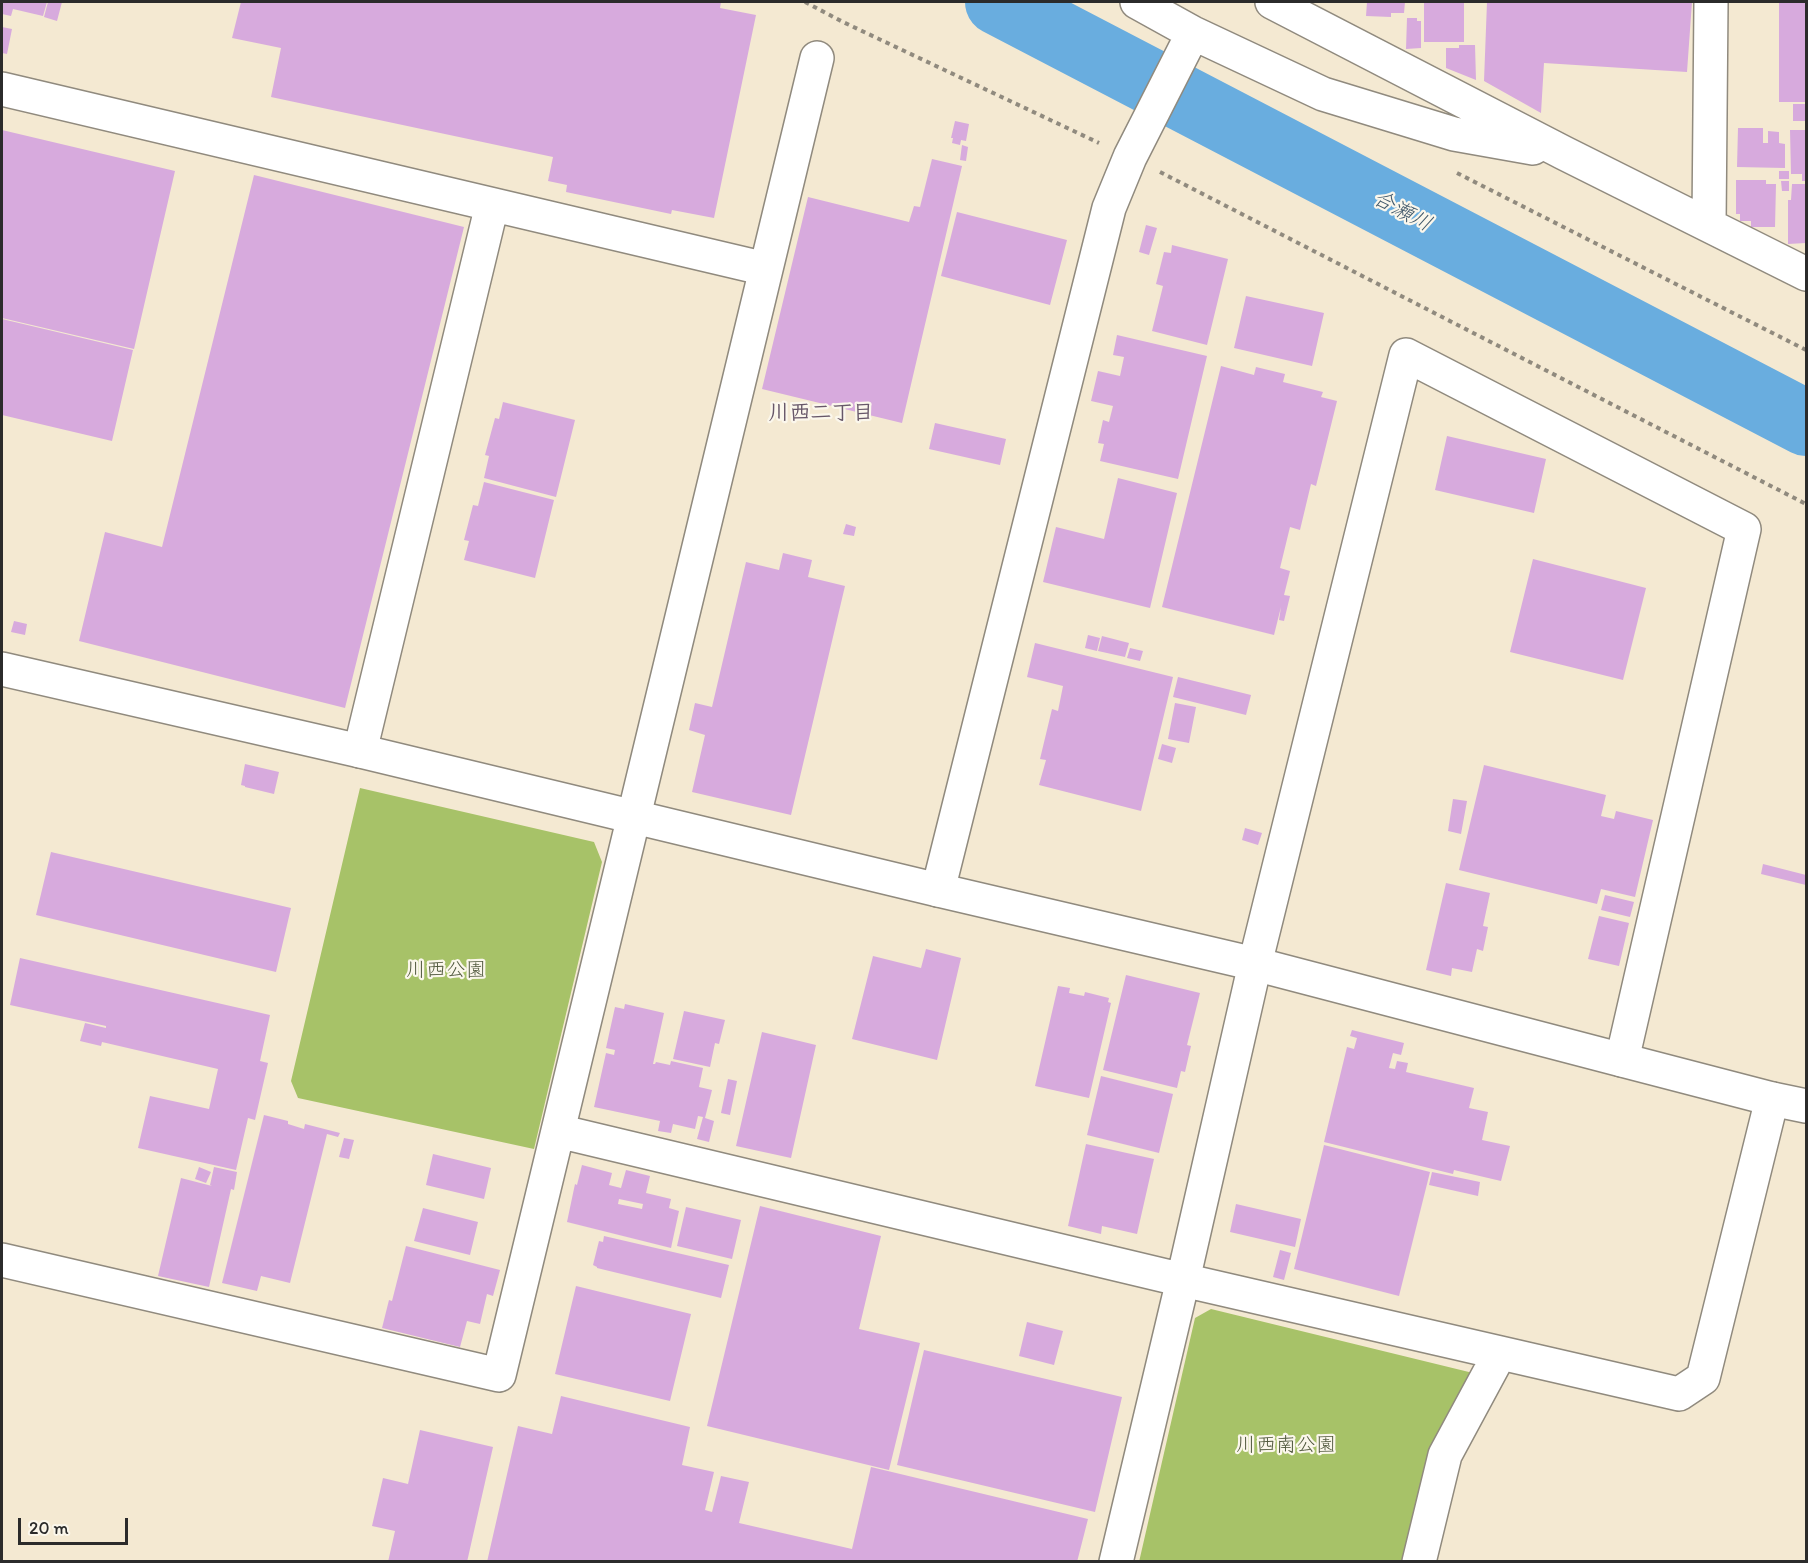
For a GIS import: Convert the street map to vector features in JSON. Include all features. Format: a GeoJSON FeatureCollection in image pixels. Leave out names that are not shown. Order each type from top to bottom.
{"type":"FeatureCollection","features":[{"type":"Feature","properties":{"kind":"street"},"geometry":{"type":"LineString","coordinates":[[1137,2],[1193,33],[1323,94],[1454,134],[1564,153]]}},
{"type":"Feature","properties":{"kind":"street"},"geometry":{"type":"LineString","coordinates":[[1272,2],[1564,153],[1806,274]]}},
{"type":"Feature","properties":{"kind":"street"},"geometry":{"type":"LineString","coordinates":[[1709,224],[1711,2]]}},
{"type":"Feature","properties":{"kind":"street"},"geometry":{"type":"LineString","coordinates":[[938,890],[1109,208],[1130,157],[1193,33]]}},
{"type":"Feature","properties":{"kind":"street"},"geometry":{"type":"LineString","coordinates":[[2,1260],[499,1375],[817,58]]}},
{"type":"Feature","properties":{"kind":"street"},"geometry":{"type":"LineString","coordinates":[[2,89],[766,269]]}},
{"type":"Feature","properties":{"kind":"street"},"geometry":{"type":"LineString","coordinates":[[360,751],[492,205]]}},
{"type":"Feature","properties":{"kind":"street"},"geometry":{"type":"LineString","coordinates":[[1116,1562],[1255,964],[1406,355],[1744,529],[1622,1060]]}},
{"type":"Feature","properties":{"kind":"street"},"geometry":{"type":"LineString","coordinates":[[2,669],[360,751],[1255,964],[1806,1106]]}},
{"type":"Feature","properties":{"kind":"street"},"geometry":{"type":"LineString","coordinates":[[558,1131],[1183,1280],[1679,1394],[1703,1378],[1772,1099]]}},
{"type":"Feature","properties":{"kind":"street"},"geometry":{"type":"LineString","coordinates":[[1419,1562],[1445,1455],[1500,1353]]}},
{"type":"Feature","properties":{"kind":"path"},"geometry":{"type":"LineString","coordinates":[[805,2],[1130,157],[1806,504]]}},
{"type":"Feature","properties":{"kind":"path"},"geometry":{"type":"LineString","coordinates":[[1450,169],[1806,350]]}},
{"type":"Feature","properties":{"kind":"green space","name":"川西公園"},"geometry":{"type":"Polygon","coordinates":[[[360,788],[594,842],[602,862],[534,1149],[298,1098],[291,1081],[360,788]]]}},
{"type":"Feature","properties":{"kind":"green space","name":"川西南公園"},"geometry":{"type":"Polygon","coordinates":[[[1211,1309],[1473,1373],[1408,1561],[1139,1562],[1195,1318],[1211,1309]]]}},
{"type":"Feature","properties":{"kind":"building"},"geometry":{"type":"Polygon","coordinates":[[[2,2],[47,2],[43,16],[13,9],[11,16],[2,14],[2,2]]]}},
{"type":"Feature","properties":{"kind":"building"},"geometry":{"type":"Polygon","coordinates":[[[48,2],[62,2],[57,21],[44,17],[48,2]]]}},
{"type":"Feature","properties":{"kind":"building"},"geometry":{"type":"Polygon","coordinates":[[[241,2],[721,2],[720,8],[756,15],[714,218],[672,210],[671,214],[566,192],[567,185],[548,181],[553,157],[271,97],[281,48],[232,38],[241,2]]]}},
{"type":"Feature","properties":{"kind":"building"},"geometry":{"type":"Polygon","coordinates":[[[1367,2],[1405,2],[1404,13],[1391,13],[1391,17],[1366,16],[1367,2]]]}},
{"type":"Feature","properties":{"kind":"building"},"geometry":{"type":"Polygon","coordinates":[[[1424,2],[1464,2],[1464,42],[1424,42],[1424,2]]]}},
{"type":"Feature","properties":{"kind":"building"},"geometry":{"type":"Polygon","coordinates":[[[1487,2],[1692,2],[1687,72],[1544,63],[1541,113],[1484,81],[1487,2]]]}},
{"type":"Feature","properties":{"kind":"building"},"geometry":{"type":"Polygon","coordinates":[[[1779,2],[1806,2],[1806,102],[1779,102],[1779,2]]]}},
{"type":"Feature","properties":{"kind":"building"},"geometry":{"type":"Polygon","coordinates":[[[1407,18],[1417,18],[1417,21],[1421,21],[1421,48],[1406,49],[1407,18]]]}},
{"type":"Feature","properties":{"kind":"building"},"geometry":{"type":"Polygon","coordinates":[[[2,27],[12,29],[7,54],[2,53],[2,27]]]}},
{"type":"Feature","properties":{"kind":"building"},"geometry":{"type":"Polygon","coordinates":[[[1459,45],[1475,45],[1476,80],[1446,68],[1446,48],[1459,48],[1459,45]]]}},
{"type":"Feature","properties":{"kind":"building"},"geometry":{"type":"Polygon","coordinates":[[[1793,104],[1806,104],[1806,121],[1793,121],[1793,104]]]}},
{"type":"Feature","properties":{"kind":"building"},"geometry":{"type":"Polygon","coordinates":[[[955,121],[969,124],[966,141],[961,140],[960,145],[952,143],[955,121]]]}},
{"type":"Feature","properties":{"kind":"building"},"geometry":{"type":"Polygon","coordinates":[[[1738,128],[1763,128],[1763,143],[1768,143],[1768,131],[1779,132],[1779,143],[1785,144],[1785,168],[1737,167],[1738,128]]]}},
{"type":"Feature","properties":{"kind":"building"},"geometry":{"type":"Polygon","coordinates":[[[2,130],[175,171],[134,349],[2,318],[2,130]]]}},
{"type":"Feature","properties":{"kind":"building"},"geometry":{"type":"Polygon","coordinates":[[[1790,130],[1806,130],[1806,181],[1802,181],[1802,174],[1791,174],[1790,130]]]}},
{"type":"Feature","properties":{"kind":"building"},"geometry":{"type":"Polygon","coordinates":[[[962,145],[968,147],[966,161],[960,160],[962,145]]]}},
{"type":"Feature","properties":{"kind":"building"},"geometry":{"type":"Polygon","coordinates":[[[932,159],[962,166],[902,423],[762,389],[808,197],[909,222],[914,206],[920,207],[932,159]]]}},
{"type":"Feature","properties":{"kind":"building"},"geometry":{"type":"Polygon","coordinates":[[[1779,171],[1789,171],[1789,179],[1779,179],[1779,171]]]}},
{"type":"Feature","properties":{"kind":"building"},"geometry":{"type":"Polygon","coordinates":[[[254,175],[464,227],[345,708],[79,641],[105,532],[162,547],[254,175]]]}},
{"type":"Feature","properties":{"kind":"building"},"geometry":{"type":"Polygon","coordinates":[[[1736,180],[1766,180],[1766,184],[1776,184],[1775,227],[1751,227],[1751,221],[1740,221],[1740,214],[1736,214],[1736,180]]]}},
{"type":"Feature","properties":{"kind":"building"},"geometry":{"type":"Polygon","coordinates":[[[1781,181],[1789,181],[1789,191],[1782,191],[1781,181]]]}},
{"type":"Feature","properties":{"kind":"building"},"geometry":{"type":"Polygon","coordinates":[[[1792,184],[1806,184],[1806,243],[1788,244],[1788,200],[1791,200],[1792,184]]]}},
{"type":"Feature","properties":{"kind":"building"},"geometry":{"type":"Polygon","coordinates":[[[957,212],[1067,240],[1050,305],[941,276],[957,212]]]}},
{"type":"Feature","properties":{"kind":"building"},"geometry":{"type":"Polygon","coordinates":[[[1146,225],[1157,228],[1149,255],[1139,252],[1146,225]]]}},
{"type":"Feature","properties":{"kind":"building"},"geometry":{"type":"Polygon","coordinates":[[[1172,245],[1228,259],[1207,345],[1152,331],[1163,286],[1156,284],[1164,252],[1171,253],[1172,245]]]}},
{"type":"Feature","properties":{"kind":"building"},"geometry":{"type":"Polygon","coordinates":[[[1246,296],[1324,313],[1312,366],[1234,348],[1246,296]]]}},
{"type":"Feature","properties":{"kind":"building"},"geometry":{"type":"Polygon","coordinates":[[[2,319],[133,350],[112,441],[2,415],[2,319]]]}},
{"type":"Feature","properties":{"kind":"building"},"geometry":{"type":"Polygon","coordinates":[[[1117,335],[1207,356],[1178,479],[1100,461],[1104,444],[1098,443],[1103,420],[1109,422],[1113,406],[1091,401],[1098,371],[1120,376],[1124,357],[1113,355],[1117,335]]]}},
{"type":"Feature","properties":{"kind":"building"},"geometry":{"type":"Polygon","coordinates":[[[1221,366],[1254,375],[1256,367],[1285,374],[1283,382],[1323,392],[1321,397],[1337,401],[1316,486],[1311,484],[1300,530],[1290,527],[1280,568],[1290,571],[1284,595],[1290,596],[1284,621],[1279,620],[1281,607],[1274,635],[1162,607],[1221,366]]]}},
{"type":"Feature","properties":{"kind":"building"},"geometry":{"type":"Polygon","coordinates":[[[503,402],[575,420],[556,497],[484,478],[489,456],[485,455],[495,418],[499,419],[503,402]]]}},
{"type":"Feature","properties":{"kind":"building"},"geometry":{"type":"Polygon","coordinates":[[[935,423],[1006,439],[1000,465],[929,449],[935,423]]]}},
{"type":"Feature","properties":{"kind":"building"},"geometry":{"type":"Polygon","coordinates":[[[1447,436],[1546,459],[1534,513],[1435,490],[1447,436]]]}},
{"type":"Feature","properties":{"kind":"building"},"geometry":{"type":"Polygon","coordinates":[[[1118,478],[1177,493],[1150,608],[1043,582],[1056,527],[1104,539],[1118,478]]]}},
{"type":"Feature","properties":{"kind":"building"},"geometry":{"type":"Polygon","coordinates":[[[484,482],[554,500],[535,578],[464,560],[469,541],[464,540],[473,505],[478,506],[484,482]]]}},
{"type":"Feature","properties":{"kind":"building"},"geometry":{"type":"Polygon","coordinates":[[[846,524],[856,527],[854,536],[843,534],[846,524]]]}},
{"type":"Feature","properties":{"kind":"building"},"geometry":{"type":"Polygon","coordinates":[[[783,553],[812,560],[808,577],[845,586],[791,815],[692,792],[705,735],[689,730],[695,703],[712,707],[746,562],[779,570],[783,553]]]}},
{"type":"Feature","properties":{"kind":"building"},"geometry":{"type":"Polygon","coordinates":[[[1533,559],[1646,588],[1623,680],[1510,652],[1533,559]]]}},
{"type":"Feature","properties":{"kind":"building"},"geometry":{"type":"Polygon","coordinates":[[[14,621],[27,624],[25,635],[11,632],[14,621]]]}},
{"type":"Feature","properties":{"kind":"building"},"geometry":{"type":"Polygon","coordinates":[[[1088,635],[1100,638],[1097,651],[1085,648],[1088,635]]]}},
{"type":"Feature","properties":{"kind":"building"},"geometry":{"type":"Polygon","coordinates":[[[1102,636],[1129,643],[1125,657],[1098,651],[1102,636]]]}},
{"type":"Feature","properties":{"kind":"building"},"geometry":{"type":"Polygon","coordinates":[[[1035,643],[1173,677],[1141,811],[1039,785],[1046,760],[1040,759],[1052,709],[1058,711],[1063,686],[1027,677],[1035,643]]]}},
{"type":"Feature","properties":{"kind":"building"},"geometry":{"type":"Polygon","coordinates":[[[1130,648],[1143,651],[1140,661],[1127,658],[1130,648]]]}},
{"type":"Feature","properties":{"kind":"building"},"geometry":{"type":"Polygon","coordinates":[[[1178,677],[1251,695],[1246,715],[1173,697],[1178,677]]]}},
{"type":"Feature","properties":{"kind":"building"},"geometry":{"type":"Polygon","coordinates":[[[1175,703],[1196,707],[1189,743],[1168,739],[1175,703]]]}},
{"type":"Feature","properties":{"kind":"building"},"geometry":{"type":"Polygon","coordinates":[[[1162,744],[1176,748],[1172,763],[1158,759],[1162,744]]]}},
{"type":"Feature","properties":{"kind":"building"},"geometry":{"type":"Polygon","coordinates":[[[245,764],[279,772],[274,794],[241,785],[245,764]]]}},
{"type":"Feature","properties":{"kind":"building"},"geometry":{"type":"Polygon","coordinates":[[[1484,765],[1606,795],[1601,816],[1614,819],[1616,811],[1653,820],[1635,897],[1601,889],[1597,904],[1459,870],[1484,765]]]}},
{"type":"Feature","properties":{"kind":"building"},"geometry":{"type":"Polygon","coordinates":[[[1453,799],[1467,801],[1461,834],[1448,831],[1453,799]]]}},
{"type":"Feature","properties":{"kind":"building"},"geometry":{"type":"Polygon","coordinates":[[[1245,828],[1262,833],[1258,845],[1242,840],[1245,828]]]}},
{"type":"Feature","properties":{"kind":"building"},"geometry":{"type":"Polygon","coordinates":[[[51,852],[291,908],[276,972],[36,915],[51,852]]]}},
{"type":"Feature","properties":{"kind":"building"},"geometry":{"type":"Polygon","coordinates":[[[1763,864],[1806,875],[1806,885],[1761,874],[1763,864]]]}},
{"type":"Feature","properties":{"kind":"building"},"geometry":{"type":"Polygon","coordinates":[[[1446,883],[1490,893],[1483,926],[1488,927],[1483,951],[1477,949],[1472,972],[1452,968],[1451,976],[1426,970],[1446,883]]]}},
{"type":"Feature","properties":{"kind":"building"},"geometry":{"type":"Polygon","coordinates":[[[1605,895],[1634,902],[1630,917],[1601,910],[1605,895]]]}},
{"type":"Feature","properties":{"kind":"building"},"geometry":{"type":"Polygon","coordinates":[[[1599,916],[1629,923],[1619,966],[1588,959],[1599,916]]]}},
{"type":"Feature","properties":{"kind":"building"},"geometry":{"type":"Polygon","coordinates":[[[926,949],[961,958],[937,1060],[852,1039],[873,956],[921,968],[926,949]]]}},
{"type":"Feature","properties":{"kind":"building"},"geometry":{"type":"Polygon","coordinates":[[[20,958],[270,1015],[260,1061],[268,1063],[255,1120],[248,1118],[236,1170],[138,1148],[150,1096],[209,1109],[218,1069],[102,1042],[101,1046],[80,1041],[85,1023],[106,1028],[106,1026],[10,1005],[20,958]]]}},
{"type":"Feature","properties":{"kind":"building"},"geometry":{"type":"Polygon","coordinates":[[[1126,975],[1200,993],[1187,1045],[1191,1046],[1185,1072],[1181,1071],[1177,1088],[1103,1070],[1126,975]]]}},
{"type":"Feature","properties":{"kind":"building"},"geometry":{"type":"Polygon","coordinates":[[[1058,986],[1070,988],[1069,993],[1084,996],[1085,992],[1109,998],[1108,1002],[1111,1003],[1089,1098],[1035,1086],[1058,986]]]}},
{"type":"Feature","properties":{"kind":"building"},"geometry":{"type":"Polygon","coordinates":[[[625,1004],[664,1013],[653,1064],[656,1062],[670,1065],[671,1061],[703,1068],[699,1087],[712,1090],[705,1118],[714,1121],[709,1142],[697,1139],[703,1117],[698,1116],[695,1129],[673,1124],[671,1133],[658,1131],[660,1121],[594,1107],[606,1053],[614,1055],[615,1050],[606,1048],[615,1007],[624,1009],[625,1004]]]}},
{"type":"Feature","properties":{"kind":"building"},"geometry":{"type":"Polygon","coordinates":[[[684,1011],[725,1020],[719,1044],[715,1043],[710,1067],[673,1059],[684,1011]]]}},
{"type":"Feature","properties":{"kind":"building"},"geometry":{"type":"Polygon","coordinates":[[[1352,1030],[1404,1043],[1401,1055],[1393,1053],[1389,1068],[1395,1069],[1397,1061],[1408,1063],[1406,1072],[1474,1088],[1469,1108],[1488,1112],[1482,1140],[1510,1146],[1501,1181],[1454,1170],[1453,1174],[1324,1142],[1347,1047],[1354,1049],[1357,1038],[1350,1036],[1352,1030]]]}},
{"type":"Feature","properties":{"kind":"building"},"geometry":{"type":"Polygon","coordinates":[[[762,1032],[816,1045],[791,1158],[736,1146],[762,1032]]]}},
{"type":"Feature","properties":{"kind":"building"},"geometry":{"type":"Polygon","coordinates":[[[1101,1076],[1173,1094],[1159,1153],[1087,1135],[1101,1076]]]}},
{"type":"Feature","properties":{"kind":"building"},"geometry":{"type":"Polygon","coordinates":[[[728,1079],[737,1081],[730,1115],[721,1113],[728,1079]]]}},
{"type":"Feature","properties":{"kind":"building"},"geometry":{"type":"Polygon","coordinates":[[[264,1115],[288,1121],[288,1124],[304,1129],[305,1124],[340,1133],[338,1137],[327,1134],[290,1283],[261,1276],[257,1291],[222,1283],[264,1115]]]}},
{"type":"Feature","properties":{"kind":"building"},"geometry":{"type":"Polygon","coordinates":[[[344,1138],[354,1140],[349,1159],[339,1157],[344,1138]]]}},
{"type":"Feature","properties":{"kind":"building"},"geometry":{"type":"Polygon","coordinates":[[[1086,1144],[1154,1159],[1137,1234],[1102,1226],[1101,1234],[1068,1226],[1086,1144]]]}},
{"type":"Feature","properties":{"kind":"building"},"geometry":{"type":"Polygon","coordinates":[[[1324,1145],[1430,1172],[1399,1296],[1294,1269],[1324,1145]]]}},
{"type":"Feature","properties":{"kind":"building"},"geometry":{"type":"Polygon","coordinates":[[[433,1154],[491,1168],[484,1199],[426,1185],[433,1154]]]}},
{"type":"Feature","properties":{"kind":"building"},"geometry":{"type":"Polygon","coordinates":[[[582,1165],[612,1173],[609,1185],[621,1188],[626,1170],[650,1176],[646,1193],[671,1199],[669,1208],[679,1211],[671,1248],[567,1222],[575,1184],[577,1185],[582,1165]],[[619,1199],[618,1204],[642,1209],[643,1204],[619,1199]]]}},
{"type":"Feature","properties":{"kind":"building"},"geometry":{"type":"Polygon","coordinates":[[[199,1167],[211,1172],[206,1183],[195,1179],[199,1167]]]}},
{"type":"Feature","properties":{"kind":"building"},"geometry":{"type":"Polygon","coordinates":[[[214,1167],[237,1172],[234,1190],[231,1189],[209,1287],[158,1276],[181,1178],[212,1186],[210,1185],[214,1167]]]}},
{"type":"Feature","properties":{"kind":"building"},"geometry":{"type":"Polygon","coordinates":[[[1432,1172],[1480,1182],[1478,1196],[1429,1185],[1432,1172]]]}},
{"type":"Feature","properties":{"kind":"building"},"geometry":{"type":"Polygon","coordinates":[[[1236,1204],[1301,1219],[1295,1247],[1230,1232],[1236,1204]]]}},
{"type":"Feature","properties":{"kind":"building"},"geometry":{"type":"Polygon","coordinates":[[[760,1206],[881,1236],[859,1329],[920,1343],[889,1470],[707,1426],[760,1206]]]}},
{"type":"Feature","properties":{"kind":"building"},"geometry":{"type":"Polygon","coordinates":[[[686,1207],[741,1220],[732,1259],[677,1246],[686,1207]]]}},
{"type":"Feature","properties":{"kind":"building"},"geometry":{"type":"Polygon","coordinates":[[[423,1208],[478,1222],[470,1255],[414,1241],[423,1208]]]}},
{"type":"Feature","properties":{"kind":"building"},"geometry":{"type":"Polygon","coordinates":[[[604,1236],[729,1265],[721,1298],[597,1268],[593,1265],[599,1241],[603,1242],[604,1236]]]}},
{"type":"Feature","properties":{"kind":"building"},"geometry":{"type":"Polygon","coordinates":[[[406,1246],[500,1270],[493,1296],[487,1294],[480,1324],[467,1321],[460,1347],[382,1328],[389,1300],[392,1301],[406,1246]]]}},
{"type":"Feature","properties":{"kind":"building"},"geometry":{"type":"Polygon","coordinates":[[[1280,1250],[1291,1253],[1284,1280],[1273,1277],[1280,1250]]]}},
{"type":"Feature","properties":{"kind":"building"},"geometry":{"type":"Polygon","coordinates":[[[576,1286],[691,1314],[670,1401],[555,1374],[576,1286]]]}},
{"type":"Feature","properties":{"kind":"building"},"geometry":{"type":"Polygon","coordinates":[[[1027,1322],[1063,1331],[1054,1365],[1019,1356],[1027,1322]]]}},
{"type":"Feature","properties":{"kind":"building"},"geometry":{"type":"Polygon","coordinates":[[[924,1350],[1122,1397],[1095,1512],[897,1465],[924,1350]]]}},
{"type":"Feature","properties":{"kind":"building"},"geometry":{"type":"Polygon","coordinates":[[[561,1396],[690,1427],[682,1465],[714,1472],[705,1510],[712,1512],[721,1476],[749,1482],[739,1523],[852,1549],[871,1467],[1088,1519],[1077,1562],[487,1562],[518,1426],[552,1434],[561,1396]]]}},
{"type":"Feature","properties":{"kind":"building"},"geometry":{"type":"Polygon","coordinates":[[[420,1430],[493,1447],[467,1562],[388,1562],[395,1531],[372,1526],[383,1478],[408,1484],[420,1430]]]}},
{"type":"Feature","properties":{"kind":"waterway","name":"合瀬川"},"geometry":{"type":"LineString","coordinates":[[998,2],[1806,423]]}},
{"type":"Feature","properties":{"kind":"district","name":"川西二丁目"},"geometry":{"type":"Point","coordinates":[821,414]}}]}
